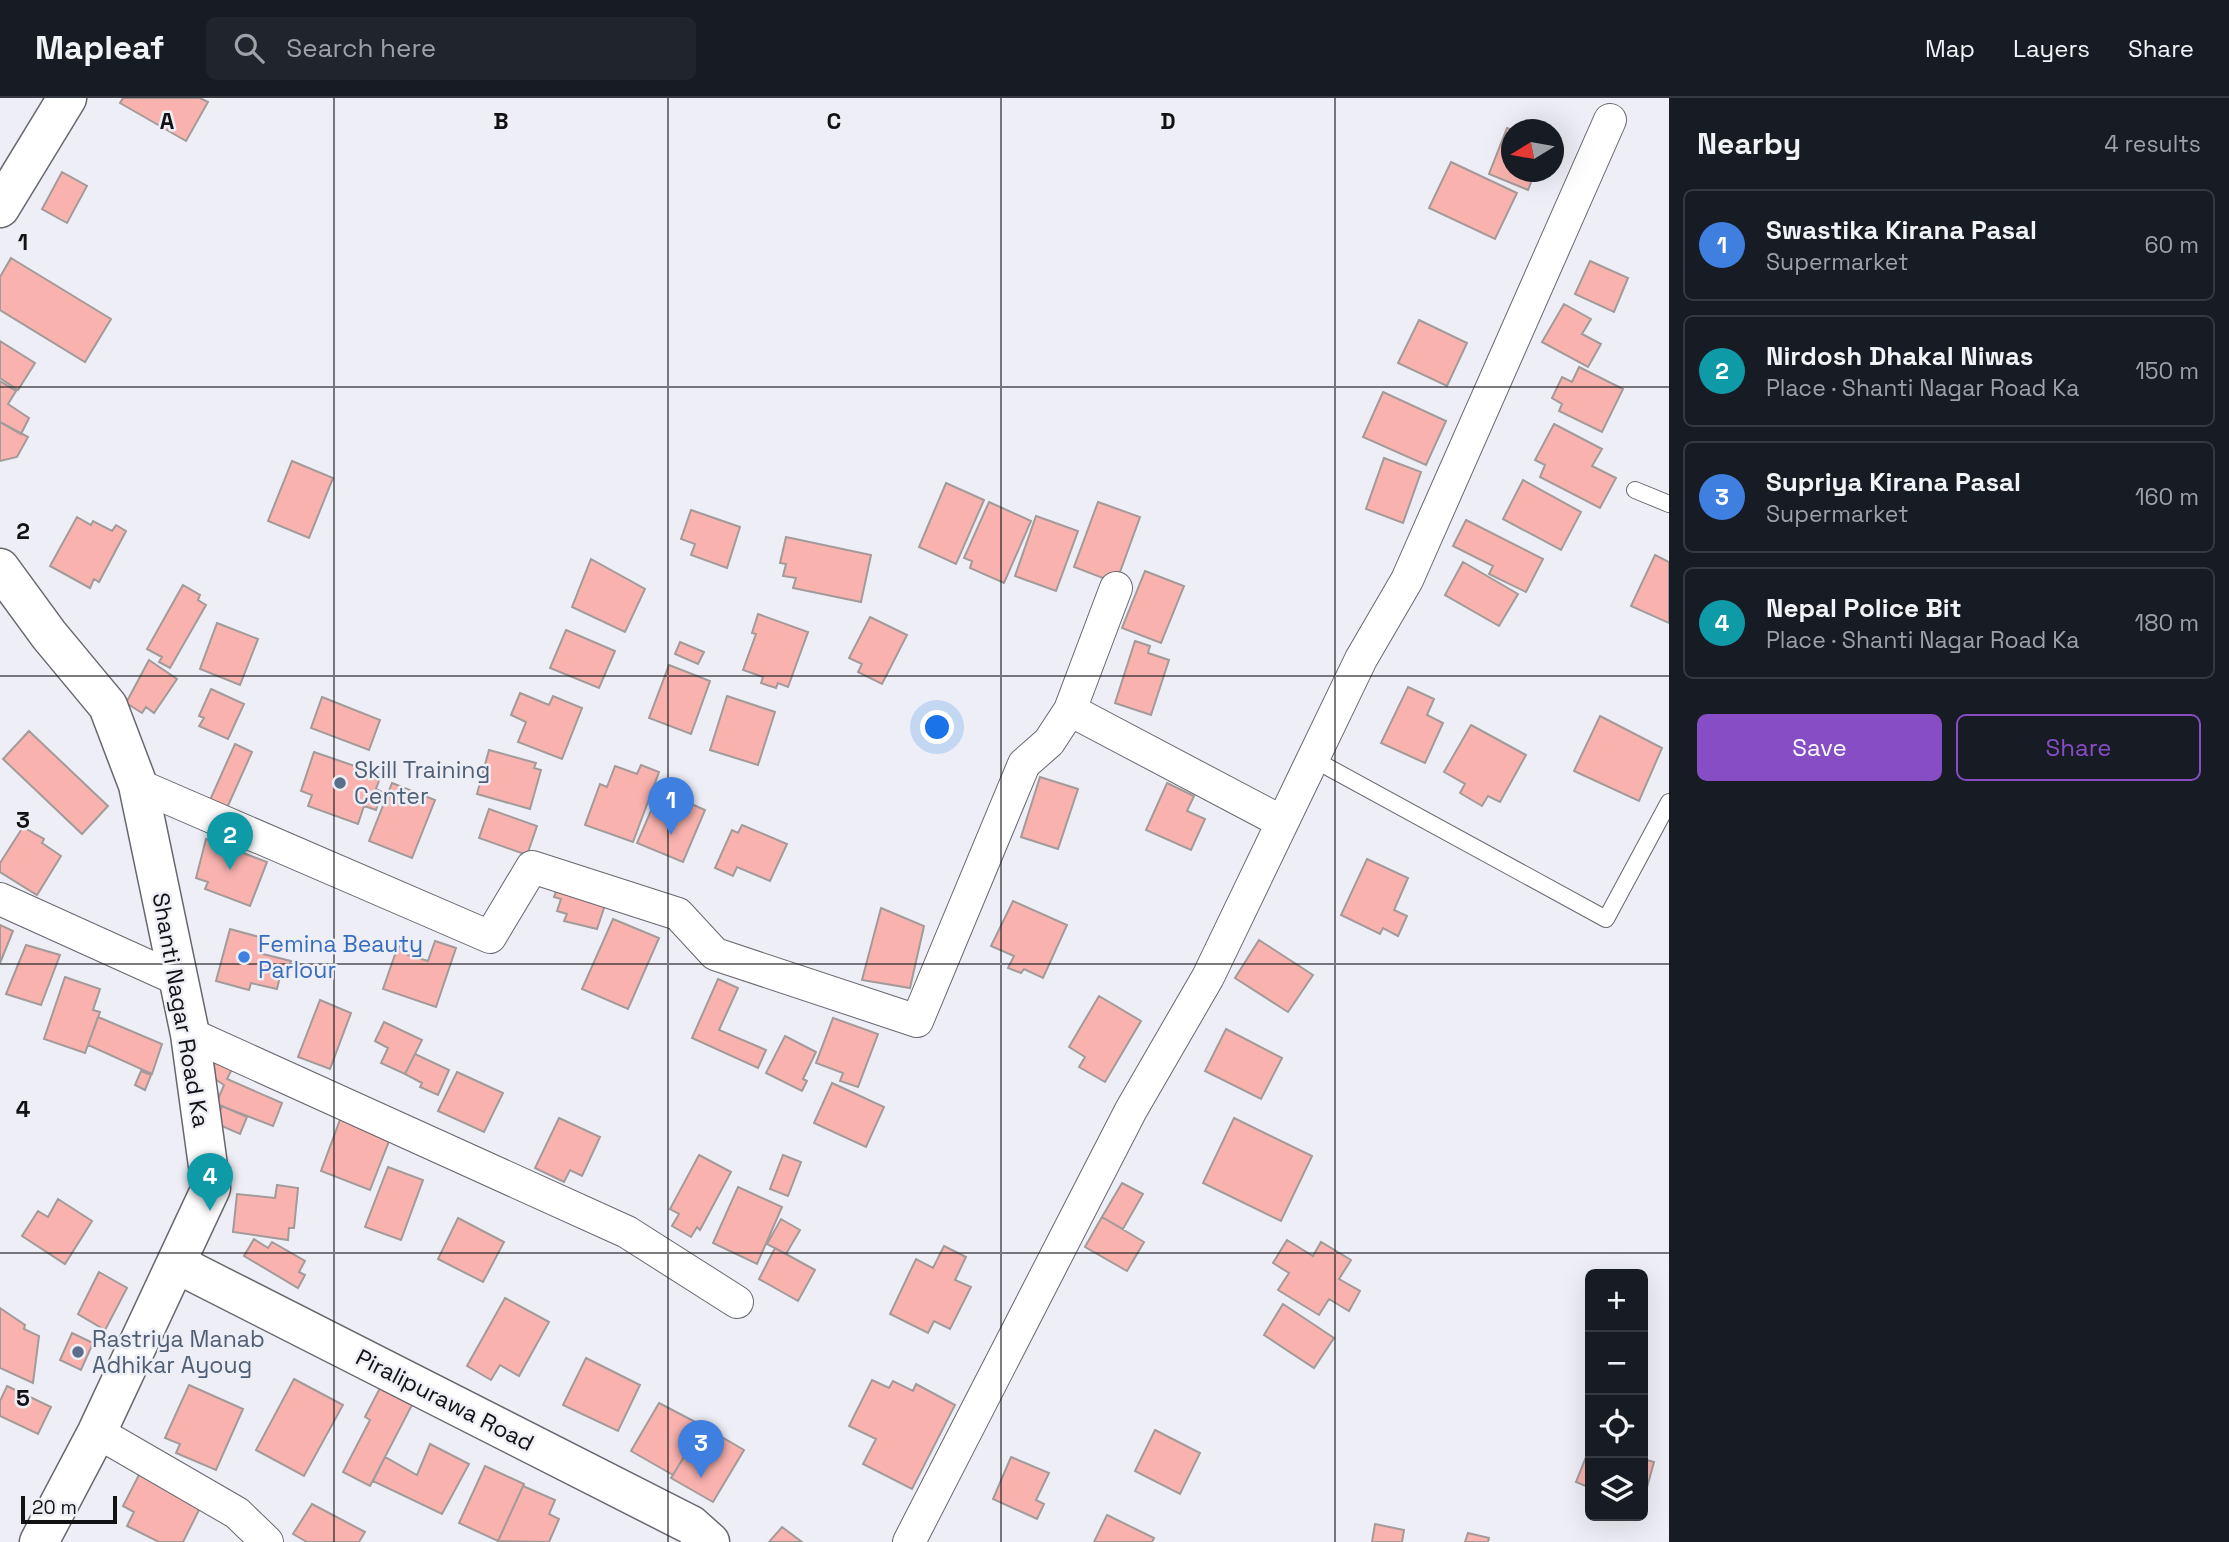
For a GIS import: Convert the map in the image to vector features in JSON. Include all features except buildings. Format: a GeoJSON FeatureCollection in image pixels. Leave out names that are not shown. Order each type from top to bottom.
{"type":"FeatureCollection","features":[{"type":"Feature","properties":{"kind":"main road"},"geometry":{"type":"LineString","coordinates":[[0,208],[67,98]]}},
{"type":"Feature","properties":{"kind":"main road","name":"Shanti Nagar Road Ka"},"geometry":{"type":"LineString","coordinates":[[0,568],[48,635],[108,706],[138,785],[190,1034],[211,1188],[97,1432],[39,1542]]}},
{"type":"Feature","properties":{"kind":"main road","name":"Piralipurawa Road"},"geometry":{"type":"LineString","coordinates":[[177,1264],[691,1525],[710,1542]]}},
{"type":"Feature","properties":{"kind":"street"},"geometry":{"type":"LineString","coordinates":[[909,1542],[1131,1110],[1208,977],[1361,659],[1407,580],[1610,120]]}},
{"type":"Feature","properties":{"kind":"street"},"geometry":{"type":"LineString","coordinates":[[138,785],[490,937],[532,867],[678,914],[715,954],[917,1021],[1024,765],[1049,742],[1070,710],[1116,588]]}},
{"type":"Feature","properties":{"kind":"street"},"geometry":{"type":"LineString","coordinates":[[1070,710],[1282,822]]}},
{"type":"Feature","properties":{"kind":"street"},"geometry":{"type":"LineString","coordinates":[[0,900],[179,979]]}},
{"type":"Feature","properties":{"kind":"street"},"geometry":{"type":"LineString","coordinates":[[190,1034],[627,1232],[737,1302]]}},
{"type":"Feature","properties":{"kind":"street"},"geometry":{"type":"LineString","coordinates":[[97,1432],[237,1513],[267,1542]]}},
{"type":"Feature","properties":{"kind":"lane"},"geometry":{"type":"LineString","coordinates":[[1635,490],[1669,504]]}},
{"type":"Feature","properties":{"kind":"lane"},"geometry":{"type":"LineString","coordinates":[[1312,759],[1606,919],[1669,802]]}},
{"type":"Feature","properties":{"kind":"place","name":"Skill Training Center"},"geometry":{"type":"Point","coordinates":[340,783]}},
{"type":"Feature","properties":{"kind":"place","name":"Swastika Kirana Pasal"},"geometry":{"type":"Point","coordinates":[671,835]}},
{"type":"Feature","properties":{"kind":"place","name":"Nirdosh Dhakal Niwas"},"geometry":{"type":"Point","coordinates":[230,870]}},
{"type":"Feature","properties":{"kind":"place","name":"Femina Beauty Parlour"},"geometry":{"type":"Point","coordinates":[244,957]}},
{"type":"Feature","properties":{"kind":"place","name":"Nepal Police Bit"},"geometry":{"type":"Point","coordinates":[210,1211]}},
{"type":"Feature","properties":{"kind":"place","name":"Rastriya Manab Adhikar Ayoug"},"geometry":{"type":"Point","coordinates":[78,1352]}},
{"type":"Feature","properties":{"kind":"place","name":"Supriya Kirana Pasal"},"geometry":{"type":"Point","coordinates":[701,1478]}}]}
